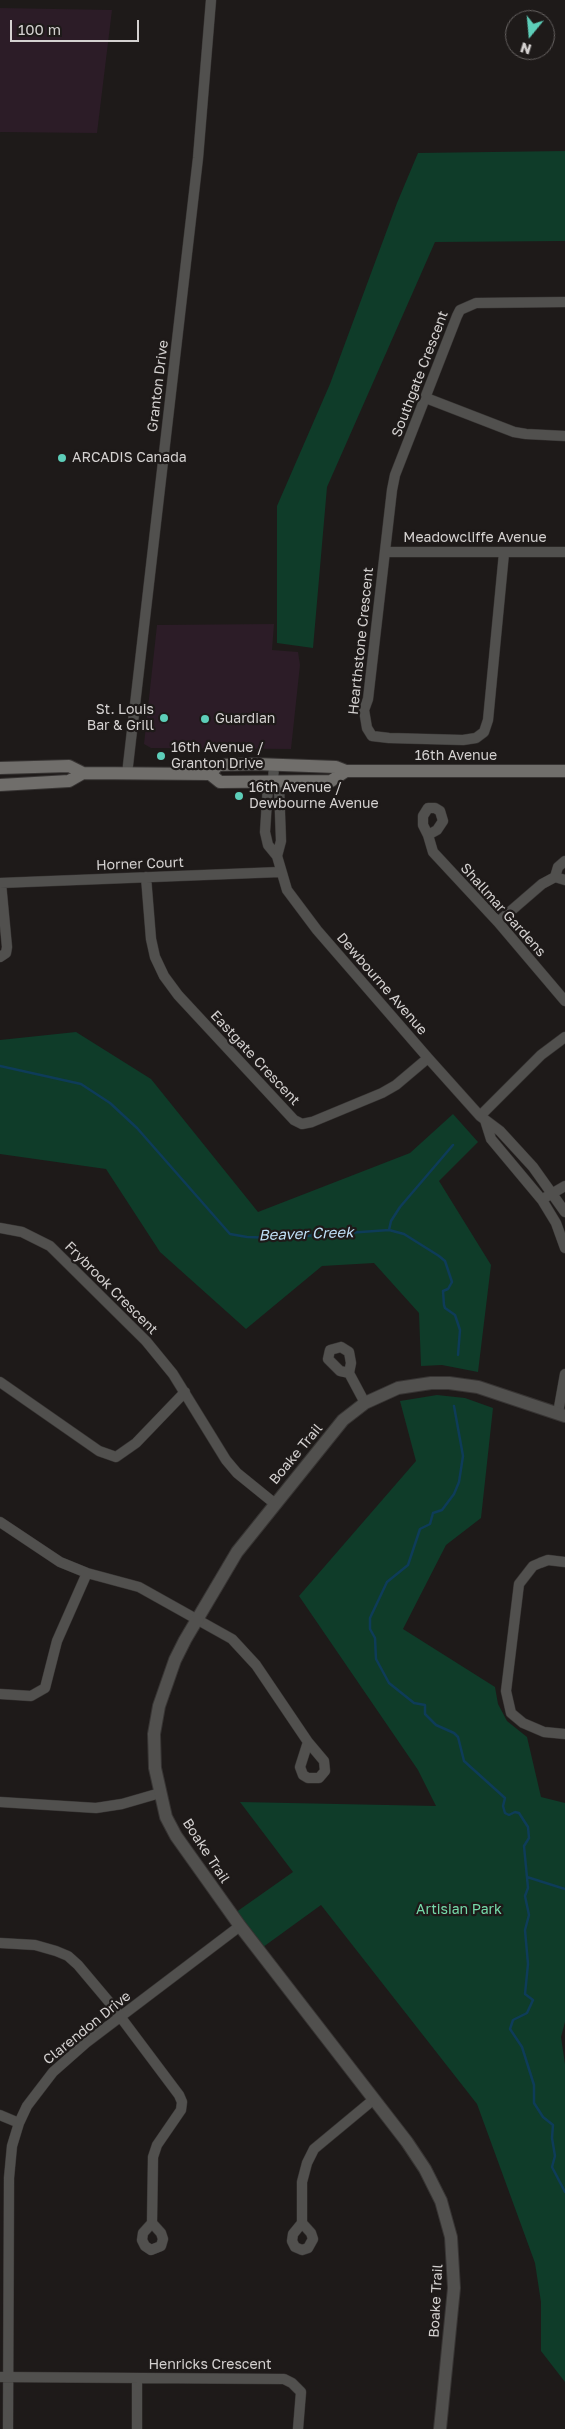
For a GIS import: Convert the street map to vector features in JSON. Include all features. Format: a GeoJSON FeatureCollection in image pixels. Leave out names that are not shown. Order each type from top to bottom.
{"type":"FeatureCollection","features":[{"type":"Feature","properties":{"kind":"main road","name":"16th Avenue"},"geometry":{"type":"LineString","coordinates":[[210,774],[218,765],[336,767],[346,772],[565,771]]}},
{"type":"Feature","properties":{"kind":"main road","name":"16th Avenue"},"geometry":{"type":"LineString","coordinates":[[0,768],[69,766],[83,773],[210,774],[220,782],[331,781],[346,772]]}},
{"type":"Feature","properties":{"kind":"main road","name":"16th Avenue"},"geometry":{"type":"LineString","coordinates":[[0,785],[68,781],[83,773]]}},
{"type":"Feature","properties":{"kind":"street","name":"Granton Drive"},"geometry":{"type":"LineString","coordinates":[[127,774],[198,158],[211,0]]}},
{"type":"Feature","properties":{"kind":"street","name":"Southgate Crescent"},"geometry":{"type":"LineString","coordinates":[[385,552],[388,512],[395,475],[460,310],[476,303],[565,302]]}},
{"type":"Feature","properties":{"kind":"street"},"geometry":{"type":"LineString","coordinates":[[426,398],[514,432],[565,436]]}},
{"type":"Feature","properties":{"kind":"street","name":"Meadowcliffe Avenue"},"geometry":{"type":"LineString","coordinates":[[385,552],[565,552]]}},
{"type":"Feature","properties":{"kind":"street","name":"Hearthstone Crescent"},"geometry":{"type":"LineString","coordinates":[[385,552],[368,699],[364,710],[367,728],[372,736],[378,738],[463,740],[476,738],[488,726],[504,553]]}},
{"type":"Feature","properties":{"kind":"street","name":"Dewbourne Avenue"},"geometry":{"type":"LineString","coordinates":[[274,765],[273,781],[268,785],[265,832],[268,845],[277,856]]}},
{"type":"Feature","properties":{"kind":"street","name":"Dewbourne Avenue"},"geometry":{"type":"LineString","coordinates":[[273,781],[279,786],[281,841],[277,856],[286,890],[303,913],[428,1058],[483,1118],[500,1132],[533,1167],[565,1212]]}},
{"type":"Feature","properties":{"kind":"street","name":"Shallmar Gardens"},"geometry":{"type":"LineString","coordinates":[[428,835],[429,843],[442,864],[498,922],[565,1001]]}},
{"type":"Feature","properties":{"kind":"street"},"geometry":{"type":"LineString","coordinates":[[498,922],[542,884],[560,879],[558,867],[565,861]]}},
{"type":"Feature","properties":{"kind":"street","name":"Horner Court"},"geometry":{"type":"LineString","coordinates":[[0,957],[6,953],[7,947],[0,883],[280,872]]}},
{"type":"Feature","properties":{"kind":"street","name":"Eastgate Crescent"},"geometry":{"type":"LineString","coordinates":[[146,877],[155,957],[164,976],[178,995],[294,1120],[302,1124],[312,1122],[382,1093],[396,1086],[428,1058]]}},
{"type":"Feature","properties":{"kind":"street"},"geometry":{"type":"LineString","coordinates":[[483,1118],[541,1055],[565,1037]]}},
{"type":"Feature","properties":{"kind":"street","name":"Dewbourne Avenue"},"geometry":{"type":"LineString","coordinates":[[483,1118],[491,1139],[542,1200],[556,1223],[565,1248]]}},
{"type":"Feature","properties":{"kind":"street"},"geometry":{"type":"LineString","coordinates":[[542,1200],[565,1186]]}},
{"type":"Feature","properties":{"kind":"street","name":"Frybrook Crescent"},"geometry":{"type":"LineString","coordinates":[[0,1228],[22,1232],[50,1246],[146,1341],[173,1374],[231,1466],[274,1503]]}},
{"type":"Feature","properties":{"kind":"street"},"geometry":{"type":"LineString","coordinates":[[349,1373],[365,1403]]}},
{"type":"Feature","properties":{"kind":"street"},"geometry":{"type":"LineString","coordinates":[[563,1412],[565,1374]]}},
{"type":"Feature","properties":{"kind":"street"},"geometry":{"type":"LineString","coordinates":[[0,1382],[99,1451],[116,1457],[136,1443],[184,1392]]}},
{"type":"Feature","properties":{"kind":"street","name":"Boake Trail"},"geometry":{"type":"LineString","coordinates":[[440,2429],[454,2288],[451,2237],[441,2201],[426,2169],[407,2142],[240,1926],[176,1836],[166,1816],[160,1793],[155,1768],[154,1734],[159,1706],[175,1660],[236,1552],[343,1420],[365,1403],[398,1388],[431,1382],[478,1387],[563,1412]]}},
{"type":"Feature","properties":{"kind":"street"},"geometry":{"type":"LineString","coordinates":[[0,1522],[39,1549],[86,1573],[139,1586],[232,1639],[256,1665],[308,1742]]}},
{"type":"Feature","properties":{"kind":"street"},"geometry":{"type":"LineString","coordinates":[[565,1562],[548,1560],[533,1566],[519,1584],[506,1691],[511,1713],[523,1724],[544,1732],[565,1734]]}},
{"type":"Feature","properties":{"kind":"street"},"geometry":{"type":"LineString","coordinates":[[0,1694],[32,1696],[45,1688],[57,1642],[86,1573]]}},
{"type":"Feature","properties":{"kind":"street"},"geometry":{"type":"LineString","coordinates":[[0,1802],[96,1808],[122,1804],[160,1793]]}},
{"type":"Feature","properties":{"kind":"street","name":"Clarendon Drive"},"geometry":{"type":"LineString","coordinates":[[8,2429],[4,2377],[4,2250],[10,2163],[19,2122],[27,2106],[53,2072],[120,2017],[240,1926]]}},
{"type":"Feature","properties":{"kind":"street"},"geometry":{"type":"LineString","coordinates":[[0,1942],[35,1945],[68,1956],[78,1965],[120,2017],[182,2102],[181,2110],[157,2145],[153,2157],[152,2223]]}},
{"type":"Feature","properties":{"kind":"street"},"geometry":{"type":"LineString","coordinates":[[302,2223],[302,2182],[307,2163],[314,2149],[373,2100]]}},
{"type":"Feature","properties":{"kind":"street"},"geometry":{"type":"LineString","coordinates":[[0,2115],[19,2122]]}},
{"type":"Feature","properties":{"kind":"street","name":"Henricks Crescent"},"geometry":{"type":"LineString","coordinates":[[4,2377],[284,2378],[292,2382],[301,2392],[298,2429]]}},
{"type":"Feature","properties":{"kind":"street","name":"Henricks Crescent"},"geometry":{"type":"LineString","coordinates":[[137,2378],[137,2429]]}},
{"type":"Feature","properties":{"kind":"shaded area"},"geometry":{"type":"Polygon","coordinates":[[[0,8],[112,10],[97,133],[0,132],[0,8]]]}},
{"type":"Feature","properties":{"kind":"shaded area"},"geometry":{"type":"Polygon","coordinates":[[[274,624],[272,650],[298,652],[300,665],[291,749],[151,748],[144,744],[157,625],[274,624]]]}},
{"type":"Feature","properties":{"kind":"green space"},"geometry":{"type":"Polygon","coordinates":[[[565,151],[565,241],[435,242],[327,487],[313,648],[277,643],[277,506],[330,384],[397,203],[418,153],[565,151]]]}},
{"type":"Feature","properties":{"kind":"green space"},"geometry":{"type":"Polygon","coordinates":[[[76,1032],[151,1079],[258,1212],[410,1153],[453,1114],[478,1142],[439,1181],[491,1265],[478,1372],[442,1365],[421,1366],[419,1313],[374,1263],[322,1266],[246,1329],[160,1252],[106,1169],[0,1154],[0,1040],[76,1032]]]}},
{"type":"Feature","properties":{"kind":"green space","name":"Artisian Park"},"geometry":{"type":"Polygon","coordinates":[[[437,1395],[465,1398],[493,1408],[481,1518],[446,1545],[403,1629],[495,1687],[498,1704],[507,1721],[527,1737],[541,1797],[565,1803],[565,2022],[561,2037],[565,2064],[565,2382],[541,2351],[541,2302],[535,2263],[477,2104],[321,1905],[259,1950],[232,1915],[293,1872],[240,1802],[436,1806],[418,1770],[299,1596],[416,1461],[400,1401],[437,1395]]]}},
{"type":"Feature","properties":{"kind":"waterway","name":"Beaver Creek"},"geometry":{"type":"LineString","coordinates":[[0,1066],[81,1084],[110,1103],[137,1128],[230,1234],[247,1237],[277,1238],[389,1230],[404,1234],[439,1256],[445,1261],[452,1282],[448,1289],[443,1291],[444,1305],[445,1308],[455,1315],[460,1330],[458,1355]]}},
{"type":"Feature","properties":{"kind":"waterway"},"geometry":{"type":"LineString","coordinates":[[389,1230],[391,1221],[400,1207],[453,1145]]}},
{"type":"Feature","properties":{"kind":"waterway","name":"Beaver Creek"},"geometry":{"type":"LineString","coordinates":[[454,1406],[463,1456],[459,1482],[454,1494],[442,1510],[433,1513],[430,1524],[420,1529],[408,1565],[387,1582],[370,1618],[370,1629],[375,1638],[376,1659],[389,1683],[414,1703],[425,1705],[425,1714],[436,1725],[454,1733],[458,1737],[464,1761],[505,1798],[503,1806],[505,1813],[509,1815],[515,1812],[519,1813],[528,1827],[529,1838],[524,1846],[528,1888],[525,1896],[529,1915],[525,1930],[528,1964],[525,1994],[533,2000],[527,2013],[513,2020],[510,2029],[522,2047],[534,2085],[534,2103],[543,2117],[553,2125],[552,2138],[555,2156],[552,2167],[565,2192]]}},
{"type":"Feature","properties":{"kind":"waterway"},"geometry":{"type":"LineString","coordinates":[[527,1877],[565,1889]]}},
{"type":"Feature","properties":{"kind":"place","name":"ARCADIS Canada"},"geometry":{"type":"Point","coordinates":[62,458]}},
{"type":"Feature","properties":{"kind":"place","name":"St. Louis Bar & Grill"},"geometry":{"type":"Point","coordinates":[164,718]}},
{"type":"Feature","properties":{"kind":"place","name":"Guardian"},"geometry":{"type":"Point","coordinates":[205,719]}},
{"type":"Feature","properties":{"kind":"place","name":"16th Avenue / Granton Drive"},"geometry":{"type":"Point","coordinates":[161,756]}},
{"type":"Feature","properties":{"kind":"place","name":"16th Avenue / Dewbourne Avenue"},"geometry":{"type":"Point","coordinates":[239,796]}}]}
